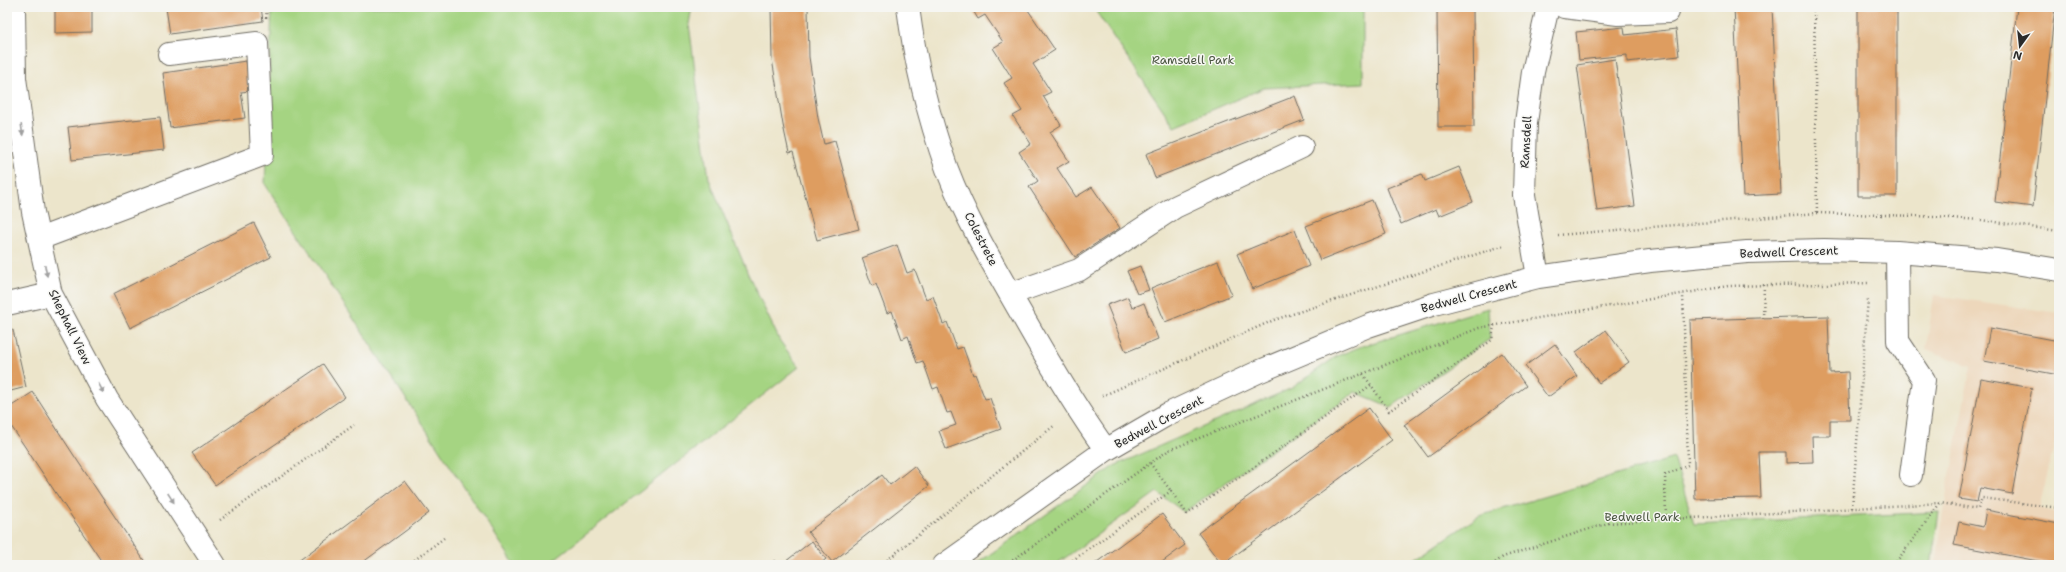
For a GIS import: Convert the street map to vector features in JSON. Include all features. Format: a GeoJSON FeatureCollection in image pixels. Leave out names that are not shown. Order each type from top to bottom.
{"type":"FeatureCollection","features":[{"type":"Feature","properties":{"kind":"street","name":"Shephall View"},"geometry":{"type":"LineString","coordinates":[[14,7],[15,78],[33,212],[51,294],[107,399],[215,565]]}},
{"type":"Feature","properties":{"kind":"street","name":"Colestrete"},"geometry":{"type":"LineString","coordinates":[[908,7],[922,92],[947,169],[973,227],[1010,294],[1076,408],[1106,450]]}},
{"type":"Feature","properties":{"kind":"street","name":"Ramsdell"},"geometry":{"type":"LineString","coordinates":[[1538,277],[1524,196],[1526,130],[1533,72],[1548,7]]}},
{"type":"Feature","properties":{"kind":"street"},"geometry":{"type":"LineString","coordinates":[[1564,7],[1618,14],[1668,12]]}},
{"type":"Feature","properties":{"kind":"street"},"geometry":{"type":"LineString","coordinates":[[39,239],[262,155],[257,43],[168,54]]}},
{"type":"Feature","properties":{"kind":"street"},"geometry":{"type":"LineString","coordinates":[[1010,294],[1079,270],[1175,207],[1302,147]]}},
{"type":"Feature","properties":{"kind":"street","name":"Bedwell Crescent"},"geometry":{"type":"LineString","coordinates":[[944,565],[1106,450],[1168,414],[1258,372],[1368,326],[1434,304],[1538,277],[1650,261],[1748,252],[1824,250],[1897,252],[1997,260],[2059,270]]}},
{"type":"Feature","properties":{"kind":"street"},"geometry":{"type":"LineString","coordinates":[[1897,252],[1898,341],[1924,380],[1911,475]]}},
{"type":"Feature","properties":{"kind":"street"},"geometry":{"type":"LineString","coordinates":[[7,304],[51,294]]}},
{"type":"Feature","properties":{"kind":"path"},"geometry":{"type":"LineString","coordinates":[[1814,7],[1818,213]]}},
{"type":"Feature","properties":{"kind":"path"},"geometry":{"type":"LineString","coordinates":[[1006,565],[1169,450],[1480,328],[1728,286],[1897,283]]}},
{"type":"Feature","properties":{"kind":"path"},"geometry":{"type":"LineString","coordinates":[[1852,508],[1869,284]]}},
{"type":"Feature","properties":{"kind":"path"},"geometry":{"type":"LineString","coordinates":[[1763,318],[1764,285]]}},
{"type":"Feature","properties":{"kind":"path"},"geometry":{"type":"LineString","coordinates":[[1666,520],[1665,475],[1688,465],[1683,294]]}},
{"type":"Feature","properties":{"kind":"path"},"geometry":{"type":"LineString","coordinates":[[1363,374],[1389,411],[1492,340],[1494,325]]}},
{"type":"Feature","properties":{"kind":"path"},"geometry":{"type":"LineString","coordinates":[[1150,463],[1187,514],[1371,385]]}},
{"type":"Feature","properties":{"kind":"path"},"geometry":{"type":"LineString","coordinates":[[219,521],[354,425]]}},
{"type":"Feature","properties":{"kind":"path"},"geometry":{"type":"LineString","coordinates":[[1066,565],[1170,491]]}},
{"type":"Feature","properties":{"kind":"path"},"geometry":{"type":"LineString","coordinates":[[1492,565],[1503,557],[1608,524],[1940,503],[1978,509],[1982,498],[2059,508]]}},
{"type":"Feature","properties":{"kind":"path"},"geometry":{"type":"LineString","coordinates":[[1894,565],[1940,503]]}},
{"type":"Feature","properties":{"kind":"path"},"geometry":{"type":"LineString","coordinates":[[408,565],[444,538]]}},
{"type":"Feature","properties":{"kind":"shaded area"},"geometry":{"type":"Polygon","coordinates":[[[1934,295],[2059,313],[2059,426],[2039,508],[2059,513],[2059,565],[1936,564],[1947,491],[1971,366],[1926,349],[1934,295]]]}},
{"type":"Feature","properties":{"kind":"green space"},"geometry":{"type":"Polygon","coordinates":[[[272,7],[692,7],[689,24],[709,179],[748,274],[780,341],[799,367],[547,565],[515,565],[265,184],[272,7]]]}},
{"type":"Feature","properties":{"kind":"green space","name":"Ramsdell Park"},"geometry":{"type":"Polygon","coordinates":[[[1093,7],[1363,7],[1363,83],[1264,88],[1174,126],[1093,7]]]}},
{"type":"Feature","properties":{"kind":"green space"},"geometry":{"type":"Polygon","coordinates":[[[1488,308],[1490,339],[1391,407],[1355,392],[1184,512],[1157,492],[1055,565],[975,565],[1114,466],[1292,388],[1337,356],[1362,346],[1488,308]]]}},
{"type":"Feature","properties":{"kind":"green space","name":"Bedwell Park"},"geometry":{"type":"Polygon","coordinates":[[[1674,458],[1694,524],[1939,512],[1931,565],[1407,565],[1479,516],[1674,458]]]}},
{"type":"Feature","properties":{"kind":"building"},"geometry":{"type":"Polygon","coordinates":[[[55,7],[92,7],[92,32],[55,33],[55,7]]]}},
{"type":"Feature","properties":{"kind":"building"},"geometry":{"type":"Polygon","coordinates":[[[261,7],[263,21],[170,34],[166,8],[261,7]]]}},
{"type":"Feature","properties":{"kind":"building"},"geometry":{"type":"Polygon","coordinates":[[[771,7],[808,7],[809,57],[818,118],[824,144],[835,141],[859,229],[817,240],[793,152],[789,153],[783,125],[772,59],[771,7]]]}},
{"type":"Feature","properties":{"kind":"building"},"geometry":{"type":"Polygon","coordinates":[[[971,7],[1026,7],[1055,50],[1033,64],[1051,92],[1043,96],[1061,125],[1050,132],[1069,161],[1057,168],[1076,197],[1092,187],[1120,228],[1075,257],[1029,187],[1038,181],[1019,152],[1031,144],[1013,116],[1022,111],[1004,83],[1012,78],[993,48],[1003,42],[985,15],[978,19],[971,7]]]}},
{"type":"Feature","properties":{"kind":"building"},"geometry":{"type":"Polygon","coordinates":[[[1437,7],[1473,7],[1474,127],[1438,127],[1437,7]]]}},
{"type":"Feature","properties":{"kind":"building"},"geometry":{"type":"Polygon","coordinates":[[[1734,7],[1772,7],[1781,194],[1743,196],[1734,7]]]}},
{"type":"Feature","properties":{"kind":"building"},"geometry":{"type":"Polygon","coordinates":[[[1858,7],[1897,7],[1897,196],[1858,196],[1858,7]]]}},
{"type":"Feature","properties":{"kind":"building"},"geometry":{"type":"Polygon","coordinates":[[[2017,7],[2055,7],[2033,207],[1995,202],[2017,7]]]}},
{"type":"Feature","properties":{"kind":"building"},"geometry":{"type":"Polygon","coordinates":[[[1624,27],[1625,35],[1676,29],[1679,56],[1627,62],[1627,55],[1579,60],[1576,32],[1624,27]]]}},
{"type":"Feature","properties":{"kind":"building"},"geometry":{"type":"Polygon","coordinates":[[[1615,59],[1635,206],[1597,211],[1577,65],[1615,59]]]}},
{"type":"Feature","properties":{"kind":"building"},"geometry":{"type":"Polygon","coordinates":[[[246,61],[250,91],[241,92],[245,118],[170,128],[163,73],[246,61]]]}},
{"type":"Feature","properties":{"kind":"building"},"geometry":{"type":"Polygon","coordinates":[[[1295,96],[1304,120],[1155,178],[1146,154],[1295,96]]]}},
{"type":"Feature","properties":{"kind":"building"},"geometry":{"type":"Polygon","coordinates":[[[160,117],[164,150],[72,160],[68,127],[160,117]]]}},
{"type":"Feature","properties":{"kind":"building"},"geometry":{"type":"Polygon","coordinates":[[[1459,167],[1473,202],[1439,216],[1436,209],[1401,224],[1387,188],[1422,174],[1425,181],[1459,167]]]}},
{"type":"Feature","properties":{"kind":"building"},"geometry":{"type":"Polygon","coordinates":[[[1372,200],[1386,234],[1320,260],[1306,226],[1372,200]]]}},
{"type":"Feature","properties":{"kind":"building"},"geometry":{"type":"Polygon","coordinates":[[[254,223],[271,257],[130,328],[113,294],[254,223]]]}},
{"type":"Feature","properties":{"kind":"building"},"geometry":{"type":"Polygon","coordinates":[[[1295,230],[1309,266],[1252,289],[1237,254],[1295,230]]]}},
{"type":"Feature","properties":{"kind":"building"},"geometry":{"type":"Polygon","coordinates":[[[897,245],[907,273],[915,270],[926,299],[933,296],[943,324],[947,322],[957,349],[963,347],[973,375],[975,374],[985,399],[990,398],[1001,429],[946,449],[939,431],[956,425],[951,412],[947,413],[938,387],[933,389],[923,361],[917,363],[908,336],[902,339],[892,311],[887,313],[876,284],[872,286],[862,258],[897,245]]]}},
{"type":"Feature","properties":{"kind":"building"},"geometry":{"type":"Polygon","coordinates":[[[1218,261],[1232,295],[1165,322],[1151,288],[1218,261]]]}},
{"type":"Feature","properties":{"kind":"building"},"geometry":{"type":"Polygon","coordinates":[[[1140,266],[1149,290],[1137,294],[1127,271],[1140,266]]]}},
{"type":"Feature","properties":{"kind":"building"},"geometry":{"type":"Polygon","coordinates":[[[1128,297],[1132,308],[1144,303],[1158,339],[1126,352],[1107,305],[1128,297]]]}},
{"type":"Feature","properties":{"kind":"building"},"geometry":{"type":"Polygon","coordinates":[[[1828,316],[1830,373],[1848,372],[1850,420],[1830,420],[1830,436],[1812,436],[1813,462],[1786,463],[1786,452],[1759,452],[1761,498],[1695,499],[1690,320],[1828,316]]]}},
{"type":"Feature","properties":{"kind":"building"},"geometry":{"type":"Polygon","coordinates":[[[1990,328],[2059,341],[2059,375],[1984,361],[1990,328]]]}},
{"type":"Feature","properties":{"kind":"building"},"geometry":{"type":"Polygon","coordinates":[[[13,330],[26,387],[7,392],[7,332],[13,330]]]}},
{"type":"Feature","properties":{"kind":"building"},"geometry":{"type":"Polygon","coordinates":[[[1606,330],[1629,362],[1599,383],[1576,352],[1606,330]]]}},
{"type":"Feature","properties":{"kind":"building"},"geometry":{"type":"Polygon","coordinates":[[[1555,344],[1577,376],[1548,397],[1525,366],[1555,344]]]}},
{"type":"Feature","properties":{"kind":"building"},"geometry":{"type":"Polygon","coordinates":[[[1502,353],[1526,386],[1428,457],[1404,425],[1502,353]]]}},
{"type":"Feature","properties":{"kind":"building"},"geometry":{"type":"Polygon","coordinates":[[[323,364],[345,397],[215,485],[192,453],[323,364]]]}},
{"type":"Feature","properties":{"kind":"building"},"geometry":{"type":"Polygon","coordinates":[[[1981,379],[2032,388],[2012,494],[1980,488],[1977,502],[1959,499],[1981,379]]]}},
{"type":"Feature","properties":{"kind":"building"},"geometry":{"type":"Polygon","coordinates":[[[33,392],[147,565],[104,565],[7,420],[7,409],[33,392]]]}},
{"type":"Feature","properties":{"kind":"building"},"geometry":{"type":"Polygon","coordinates":[[[1369,408],[1392,440],[1222,565],[1198,533],[1369,408]]]}},
{"type":"Feature","properties":{"kind":"building"},"geometry":{"type":"Polygon","coordinates":[[[914,466],[929,486],[832,562],[808,532],[882,475],[890,485],[914,466]]]}},
{"type":"Feature","properties":{"kind":"building"},"geometry":{"type":"Polygon","coordinates":[[[405,481],[429,513],[404,532],[359,565],[293,565],[405,481]]]}},
{"type":"Feature","properties":{"kind":"building"},"geometry":{"type":"Polygon","coordinates":[[[1986,510],[2059,524],[2059,565],[1954,545],[1959,522],[1983,527],[1986,510]]]}},
{"type":"Feature","properties":{"kind":"building"},"geometry":{"type":"Polygon","coordinates":[[[1162,514],[1185,545],[1158,565],[1093,565],[1162,514]]]}},
{"type":"Feature","properties":{"kind":"building"},"geometry":{"type":"Polygon","coordinates":[[[812,541],[826,559],[819,565],[781,565],[812,541]]]}},
{"type":"Feature","properties":{"kind":"building"},"geometry":{"type":"Polygon","coordinates":[[[775,560],[779,565],[768,565],[775,560]]]}}]}
